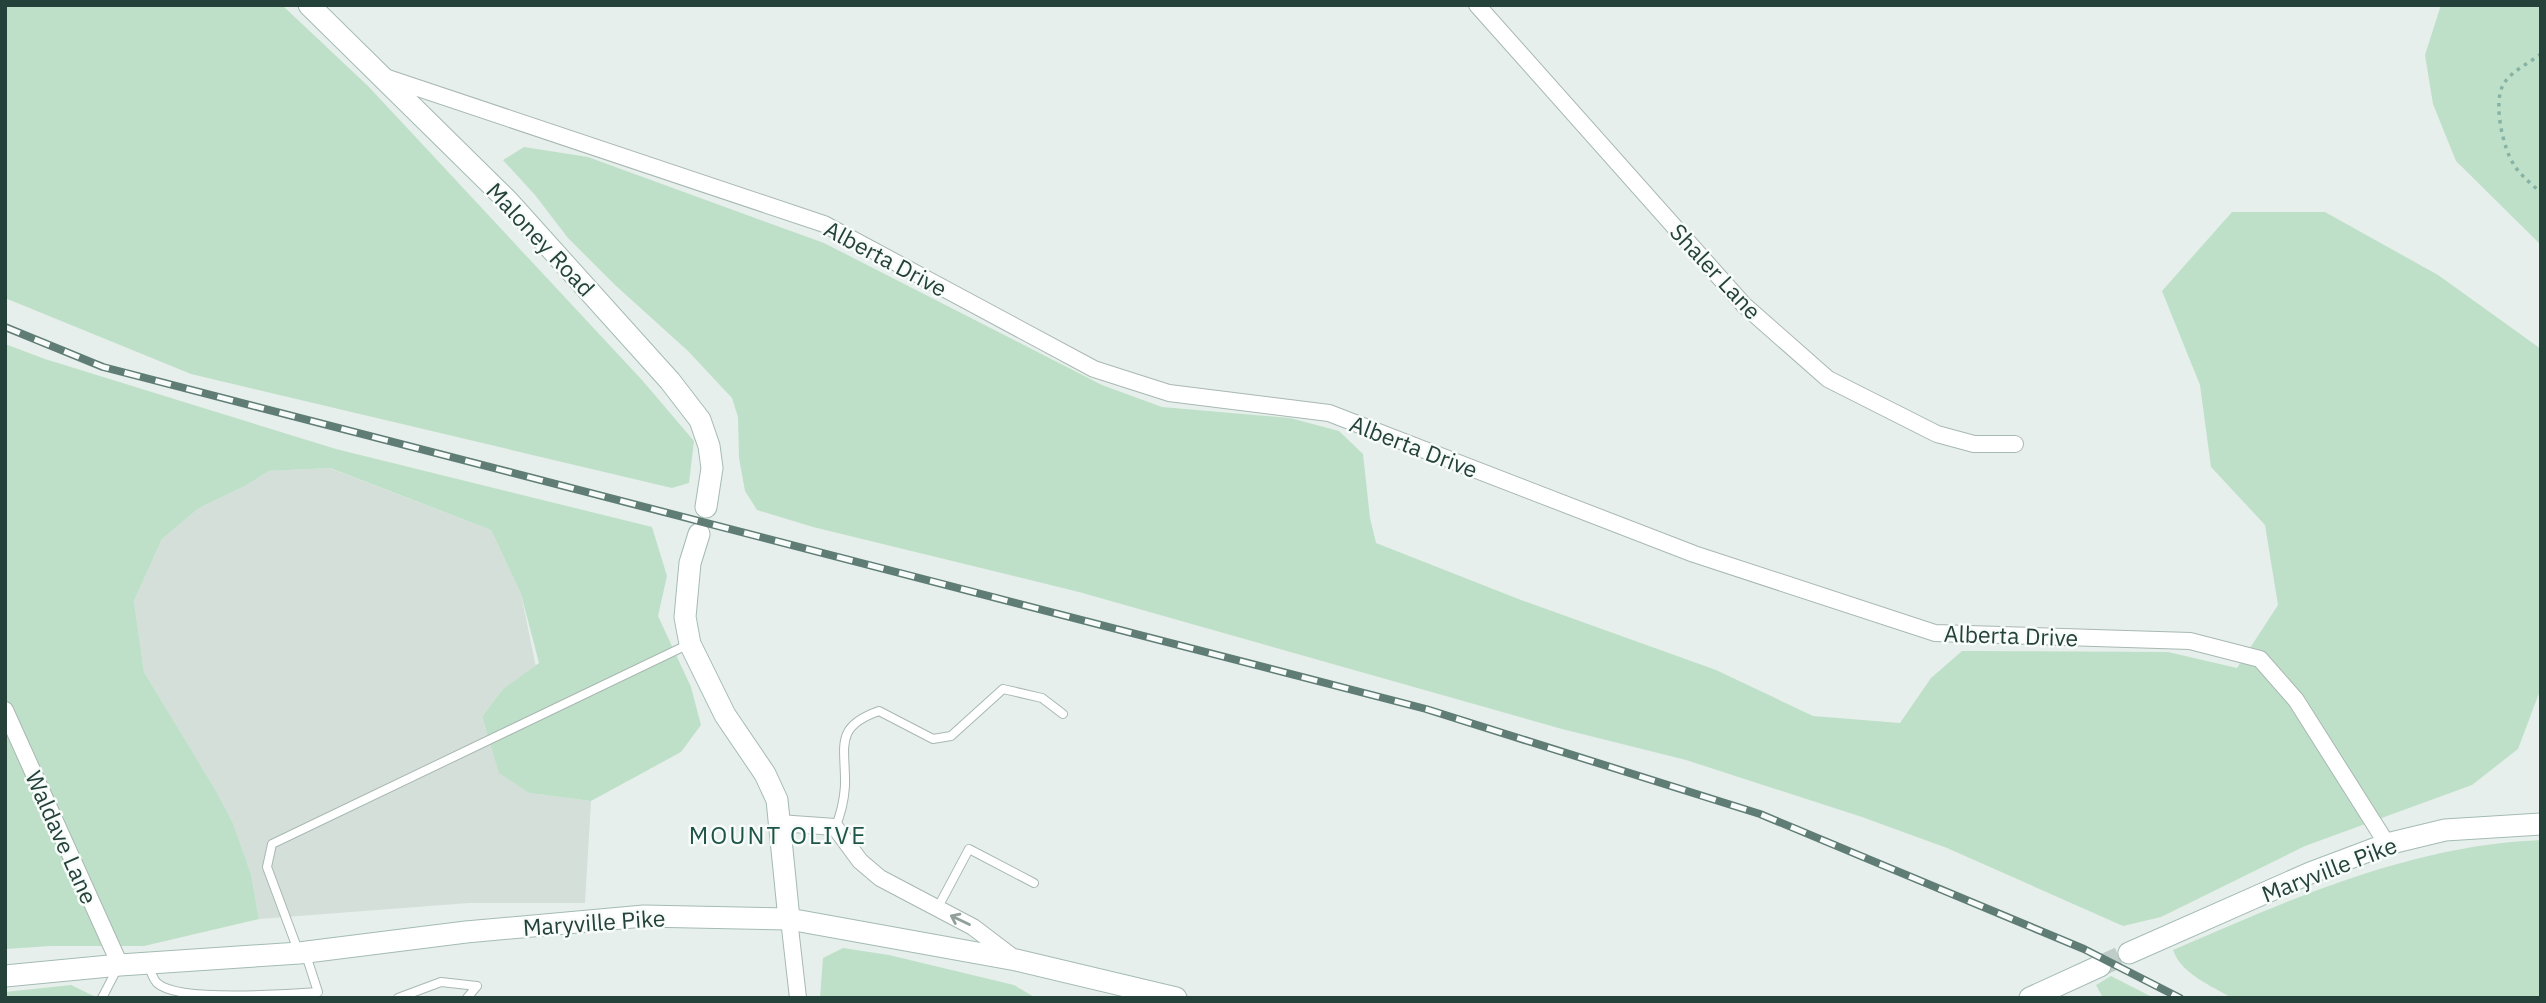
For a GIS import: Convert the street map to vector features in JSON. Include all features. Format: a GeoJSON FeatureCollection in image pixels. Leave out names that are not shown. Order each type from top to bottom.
{"type":"FeatureCollection","features":[{"type":"Feature","properties":{"kind":"main road","name":"Maloney Road"},"geometry":{"type":"LineString","coordinates":[[309,5],[508,201],[670,380],[700,420],[709,446],[712,468],[706,507]]}},
{"type":"Feature","properties":{"kind":"main road"},"geometry":{"type":"LineString","coordinates":[[699,534],[690,563],[685,617],[690,644],[724,715],[765,774],[777,800],[789,919]]}},
{"type":"Feature","properties":{"kind":"main road","name":"Maryville Pike"},"geometry":{"type":"LineString","coordinates":[[2129,953],[2310,873],[2387,844],[2445,830],[2541,824]]}},
{"type":"Feature","properties":{"kind":"main road","name":"Maryville Pike"},"geometry":{"type":"LineString","coordinates":[[5,976],[302,952],[466,932],[644,916],[789,919],[1016,960],[1176,998]]}},
{"type":"Feature","properties":{"kind":"main road"},"geometry":{"type":"LineString","coordinates":[[2030,998],[2059,993],[2100,967]]}},
{"type":"Feature","properties":{"kind":"street","name":"Shaler Lane"},"geometry":{"type":"LineString","coordinates":[[1477,5],[1744,305],[1828,379],[1937,434],[1974,444],[2015,444]]}},
{"type":"Feature","properties":{"kind":"street","name":"Alberta Drive"},"geometry":{"type":"LineString","coordinates":[[379,75],[824,224],[1094,369],[1169,393],[1329,413],[1694,554],[1935,633],[2190,641],[2260,659],[2296,701],[2387,844]]}},
{"type":"Feature","properties":{"kind":"street","name":"Waldave Lane"},"geometry":{"type":"LineString","coordinates":[[5,710],[120,965]]}},
{"type":"Feature","properties":{"kind":"street"},"geometry":{"type":"LineString","coordinates":[[779,823],[835,828],[860,860],[880,878],[973,927],[1016,960]]}},
{"type":"Feature","properties":{"kind":"street"},"geometry":{"type":"LineString","coordinates":[[789,919],[798,998]]}},
{"type":"Feature","properties":{"kind":"lane"},"geometry":{"type":"LineString","coordinates":[[147,963],[156,982],[169,991],[205,996],[320,995],[267,867],[272,844],[690,644]]}},
{"type":"Feature","properties":{"kind":"lane"},"geometry":{"type":"LineString","coordinates":[[835,828],[843,806],[843,745],[848,731],[865,716],[879,711],[933,738],[951,736],[1003,689],[1042,698],[1063,714]]}},
{"type":"Feature","properties":{"kind":"lane"},"geometry":{"type":"LineString","coordinates":[[937,909],[969,849],[1034,883]]}},
{"type":"Feature","properties":{"kind":"lane"},"geometry":{"type":"LineString","coordinates":[[102,998],[120,965]]}},
{"type":"Feature","properties":{"kind":"lane"},"geometry":{"type":"LineString","coordinates":[[398,998],[441,982],[477,986],[467,998]]}},
{"type":"Feature","properties":{"kind":"path"},"geometry":{"type":"LineString","coordinates":[[2541,54],[2502,85],[2499,98],[2500,121],[2508,152],[2522,175],[2541,193]]}},
{"type":"Feature","properties":{"kind":"shaded area"},"geometry":{"type":"Polygon","coordinates":[[[329,468],[491,530],[521,594],[537,672],[502,690],[482,718],[500,773],[529,793],[591,801],[585,903],[469,903],[259,919],[251,874],[233,823],[144,672],[134,601],[162,539],[199,508],[269,471],[329,468]]]}},
{"type":"Feature","properties":{"kind":"green space"},"geometry":{"type":"Polygon","coordinates":[[[5,5],[282,5],[368,86],[642,380],[694,441],[689,483],[672,488],[191,374],[5,298],[5,5]]]}},
{"type":"Feature","properties":{"kind":"green space"},"geometry":{"type":"Polygon","coordinates":[[[2441,5],[2541,5],[2541,245],[2456,161],[2433,104],[2425,55],[2441,5]]]}},
{"type":"Feature","properties":{"kind":"green space"},"geometry":{"type":"Polygon","coordinates":[[[524,147],[588,157],[824,243],[1102,385],[1162,407],[1290,418],[1339,431],[1363,454],[1370,518],[1376,543],[1521,600],[1716,670],[1813,716],[1900,723],[1931,678],[1962,651],[2168,652],[2237,668],[2278,605],[2265,525],[2211,467],[2200,385],[2162,291],[2232,212],[2325,212],[2438,275],[2541,349],[2541,688],[2518,749],[2472,785],[2305,846],[2161,917],[2123,926],[1947,848],[1862,817],[1686,760],[1562,729],[1079,592],[813,527],[757,510],[745,491],[739,458],[738,417],[732,398],[688,351],[568,238],[535,195],[503,160],[524,147]]]}},
{"type":"Feature","properties":{"kind":"green space"},"geometry":{"type":"Polygon","coordinates":[[[5,344],[45,359],[336,449],[652,527],[667,576],[658,616],[691,687],[701,725],[681,752],[591,801],[529,793],[499,773],[482,717],[502,690],[539,663],[521,594],[491,530],[330,468],[269,471],[199,508],[162,539],[134,601],[144,672],[233,823],[251,874],[259,919],[144,946],[5,949],[5,344]]]}},
{"type":"Feature","properties":{"kind":"green space"},"geometry":{"type":"Polygon","coordinates":[[[2541,840],[2541,998],[2232,998],[2190,973],[2173,950],[2307,894],[2399,864],[2493,844],[2541,840]]]}},
{"type":"Feature","properties":{"kind":"green space"},"geometry":{"type":"Polygon","coordinates":[[[843,948],[889,955],[1014,985],[1036,998],[820,998],[823,958],[843,948]]]}},
{"type":"Feature","properties":{"kind":"green space"},"geometry":{"type":"Polygon","coordinates":[[[2111,976],[2154,998],[2103,998],[2096,985],[2111,976]]]}},
{"type":"Feature","properties":{"kind":"green space"},"geometry":{"type":"Polygon","coordinates":[[[71,985],[98,998],[5,998],[5,992],[71,985]]]}},
{"type":"Feature","properties":{"kind":"tunnel"},"geometry":{"type":"LineString","coordinates":[[2100,966],[2129,953]]}},
{"type":"Feature","properties":{"kind":"railway"},"geometry":{"type":"LineString","coordinates":[[5,327],[103,367],[1426,709],[1760,814],[2084,949],[2180,998]]}},
{"type":"Feature","properties":{"kind":"district","name":"MOUNT OLIVE"},"geometry":{"type":"Point","coordinates":[778,835]}}]}
